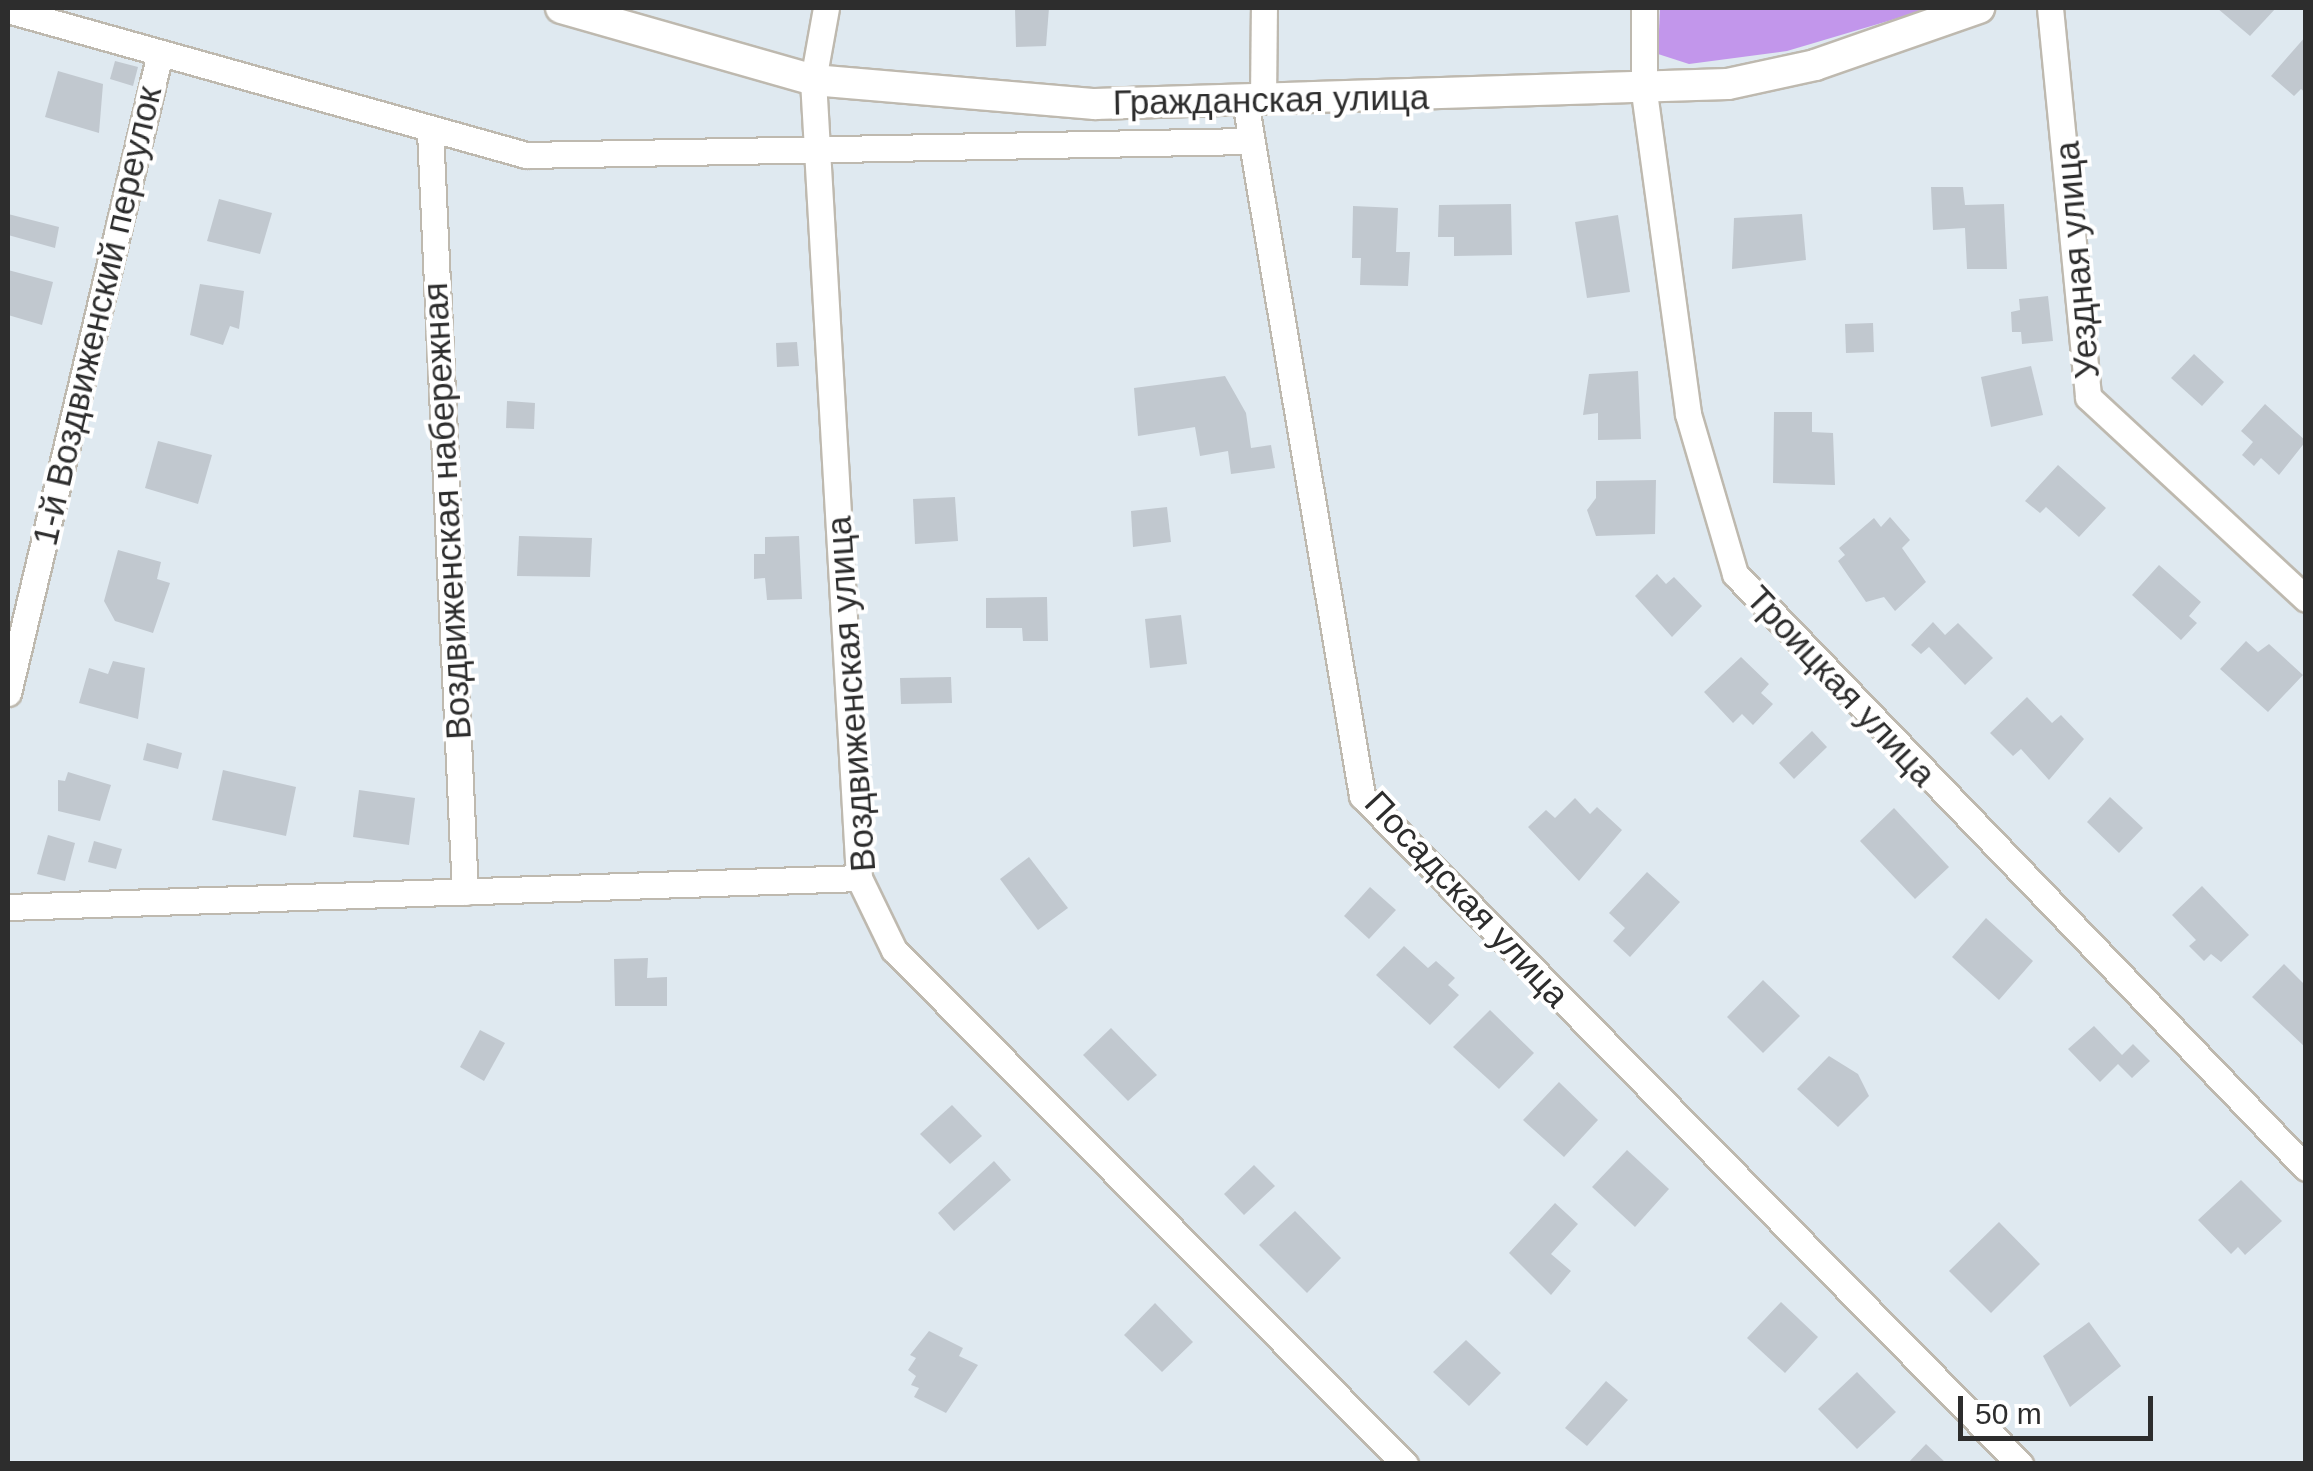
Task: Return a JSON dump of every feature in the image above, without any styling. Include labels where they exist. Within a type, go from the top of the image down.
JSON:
[{"type":"street","name":"Гражданская улица","points":[[561,8],[814,80],[1096,104],[1644,92],[1728,84],[1814,65],[1980,8]]},
{"type":"street","name":"Воздвиженская улица","points":[[826,8],[814,80],[859,878],[894,950],[1405,1464]]},
{"type":"street","name":"Посадская улица","points":[[1264,8],[1250,141],[1362,796],[2020,1464]]},
{"type":"street","name":"Троицкая улица","points":[[1644,8],[1644,92],[1688,414],[1735,574],[2306,1168]]},
{"type":"street","name":"Уездная улица","points":[[2050,8],[2088,398],[2306,599]]},
{"type":"street","points":[[8,10],[159,56],[526,156],[819,154],[1250,141]]},
{"type":"street","name":"1-й Воздвиженский переулок","points":[[8,692],[159,56]]},
{"type":"street","name":"Воздвиженская набережная","points":[[430,131],[464,892]]},
{"type":"street","points":[[8,906],[859,878]]},
{"type":"shaded area","points":[[1660,8],[1932,8],[1787,51],[1689,64],[1658,54]]},
{"type":"building","points":[[1015,8],[1049,8],[1046,46],[1016,47]]},
{"type":"building","points":[[2217,8],[2276,8],[2250,36]]},
{"type":"building","points":[[2306,36],[2306,93],[2301,89],[2294,96],[2271,76]]},
{"type":"building","points":[[115,61],[138,67],[133,86],[110,79]]},
{"type":"building","points":[[58,71],[103,84],[99,133],[45,117]]},
{"type":"building","points":[[1931,187],[1963,187],[1965,205],[2004,204],[2007,269],[1967,269],[1965,228],[1933,230]]},
{"type":"building","points":[[219,199],[272,213],[260,254],[207,241]]},
{"type":"building","points":[[1511,204],[1512,255],[1454,256],[1454,237],[1438,237],[1439,205]]},
{"type":"building","points":[[1353,206],[1398,208],[1396,252],[1410,252],[1408,286],[1360,285],[1361,258],[1352,258]]},
{"type":"building","points":[[8,214],[59,227],[55,248],[8,235]]},
{"type":"building","points":[[1802,214],[1806,260],[1732,269],[1734,218]]},
{"type":"building","points":[[1618,215],[1630,292],[1587,298],[1575,222]]},
{"type":"building","points":[[8,270],[53,282],[42,325],[8,315]]},
{"type":"building","points":[[200,284],[244,291],[239,329],[230,326],[223,345],[190,335]]},
{"type":"building","points":[[2048,296],[2053,341],[2022,344],[2021,332],[2012,332],[2011,312],[2020,310],[2019,299]]},
{"type":"building","points":[[1873,323],[1874,352],[1846,353],[1845,324]]},
{"type":"building","points":[[797,342],[799,366],[777,367],[776,343]]},
{"type":"building","points":[[2194,354],[2224,382],[2202,406],[2171,378]]},
{"type":"building","points":[[2031,366],[2043,415],[1991,427],[1981,377]]},
{"type":"building","points":[[1638,371],[1641,439],[1598,440],[1598,413],[1583,415],[1589,374]]},
{"type":"building","points":[[1225,376],[1246,413],[1251,448],[1271,445],[1275,468],[1231,474],[1228,451],[1200,456],[1195,427],[1138,436],[1134,388]]},
{"type":"building","points":[[507,401],[535,403],[534,429],[506,428]]},
{"type":"building","points":[[2265,404],[2306,441],[2279,475],[2261,458],[2254,466],[2242,455],[2253,442],[2241,431]]},
{"type":"building","points":[[1774,412],[1812,412],[1812,432],[1833,433],[1835,485],[1773,483]]},
{"type":"building","points":[[158,441],[212,455],[198,504],[145,488]]},
{"type":"building","points":[[2058,465],[2106,508],[2079,537],[2046,507],[2040,513],[2025,501]]},
{"type":"building","points":[[1656,480],[1655,534],[1596,536],[1587,510],[1596,498],[1596,481]]},
{"type":"building","points":[[955,497],[958,541],[915,544],[913,499]]},
{"type":"building","points":[[1167,507],[1171,542],[1133,547],[1131,511]]},
{"type":"building","points":[[1890,517],[1910,540],[1902,548],[1926,582],[1895,611],[1884,597],[1866,602],[1838,561],[1845,555],[1839,548],[1874,518],[1881,527]]},
{"type":"building","points":[[519,536],[592,538],[590,577],[517,576]]},
{"type":"building","points":[[799,536],[802,599],[767,600],[765,578],[754,579],[754,554],[765,554],[765,537]]},
{"type":"building","points":[[118,550],[161,562],[157,579],[170,583],[153,633],[115,621],[104,601]]},
{"type":"building","points":[[2159,565],[2201,602],[2189,616],[2197,623],[2181,640],[2132,595]]},
{"type":"building","points":[[1657,574],[1666,584],[1674,577],[1702,606],[1672,637],[1635,596]]},
{"type":"building","points":[[1047,597],[1048,641],[1023,641],[1022,628],[986,628],[986,598]]},
{"type":"building","points":[[1181,615],[1187,664],[1150,668],[1145,619]]},
{"type":"building","points":[[1933,622],[1945,635],[1958,623],[1993,658],[1965,685],[1929,647],[1921,654],[1911,645]]},
{"type":"building","points":[[2246,641],[2258,652],[2269,644],[2303,675],[2268,712],[2220,669]]},
{"type":"building","points":[[1741,657],[1769,684],[1761,693],[1773,704],[1753,725],[1742,714],[1733,723],[1704,692]]},
{"type":"building","points":[[113,661],[145,668],[138,719],[79,703],[89,668],[108,674]]},
{"type":"building","points":[[951,677],[952,703],[901,704],[900,678]]},
{"type":"building","points":[[2027,697],[2052,723],[2061,715],[2084,739],[2049,780],[2021,749],[2013,756],[1990,733]]},
{"type":"building","points":[[1812,731],[1827,747],[1794,779],[1779,763]]},
{"type":"building","points":[[147,743],[182,753],[178,769],[143,760]]},
{"type":"building","points":[[223,770],[296,787],[286,836],[212,820]]},
{"type":"building","points":[[68,772],[111,785],[100,821],[58,811],[58,780],[65,781]]},
{"type":"building","points":[[359,790],[415,798],[409,845],[353,837]]},
{"type":"building","points":[[2110,797],[2143,828],[2119,853],[2087,822]]},
{"type":"building","points":[[1575,798],[1590,814],[1597,807],[1622,830],[1579,881],[1528,827],[1546,810],[1555,818]]},
{"type":"building","points":[[1894,808],[1949,867],[1915,899],[1860,841]]},
{"type":"building","points":[[48,835],[75,843],[65,881],[37,874]]},
{"type":"building","points":[[94,841],[122,849],[116,869],[88,862]]},
{"type":"building","points":[[1029,857],[1068,908],[1038,930],[1000,879]]},
{"type":"building","points":[[1647,872],[1680,902],[1630,957],[1613,941],[1625,928],[1609,913]]},
{"type":"building","points":[[2202,886],[2249,935],[2221,962],[2211,954],[2204,961],[2189,946],[2196,940],[2172,915]]},
{"type":"building","points":[[1370,887],[1396,910],[1369,939],[1344,916]]},
{"type":"building","points":[[1986,918],[2033,961],[1999,1000],[1952,957]]},
{"type":"building","points":[[1404,946],[1428,968],[1436,961],[1455,978],[1448,985],[1459,995],[1430,1025],[1376,975]]},
{"type":"building","points":[[648,958],[647,978],[667,977],[667,1006],[615,1006],[614,959]]},
{"type":"building","points":[[2284,964],[2306,986],[2306,1048],[2252,997]]},
{"type":"building","points":[[1763,980],[1800,1016],[1763,1053],[1727,1017]]},
{"type":"building","points":[[1490,1010],[1534,1053],[1499,1089],[1453,1047]]},
{"type":"building","points":[[2094,1026],[2122,1055],[2133,1044],[2150,1061],[2132,1078],[2118,1064],[2100,1082],[2068,1049]]},
{"type":"building","points":[[1111,1028],[1157,1075],[1128,1101],[1083,1055]]},
{"type":"building","points":[[480,1030],[505,1043],[484,1081],[460,1067]]},
{"type":"building","points":[[1829,1056],[1858,1074],[1869,1096],[1838,1127],[1797,1089]]},
{"type":"building","points":[[1559,1082],[1598,1120],[1564,1157],[1523,1120]]},
{"type":"building","points":[[952,1105],[982,1136],[950,1164],[920,1134]]},
{"type":"building","points":[[1627,1150],[1669,1189],[1635,1227],[1592,1187]]},
{"type":"building","points":[[994,1161],[1011,1180],[954,1231],[938,1213]]},
{"type":"building","points":[[1254,1165],[1275,1186],[1244,1215],[1224,1194]]},
{"type":"building","points":[[2241,1180],[2282,1221],[2245,1255],[2238,1247],[2231,1254],[2198,1220]]},
{"type":"building","points":[[1555,1203],[1578,1224],[1551,1254],[1571,1271],[1551,1295],[1509,1253]]},
{"type":"building","points":[[1295,1211],[1341,1258],[1307,1293],[1259,1245]]},
{"type":"building","points":[[1999,1222],[2040,1264],[1991,1313],[1949,1271]]},
{"type":"building","points":[[1781,1302],[1818,1337],[1785,1373],[1747,1338]]},
{"type":"building","points":[[1155,1303],[1193,1342],[1162,1372],[1124,1335]]},
{"type":"building","points":[[2089,1322],[2121,1366],[2070,1407],[2043,1356]]},
{"type":"building","points":[[929,1331],[963,1348],[959,1356],[978,1365],[946,1413],[914,1397],[919,1388],[911,1385],[916,1376],[908,1370],[916,1358],[910,1355]]},
{"type":"building","points":[[1466,1340],[1501,1373],[1469,1406],[1433,1372]]},
{"type":"building","points":[[1857,1372],[1896,1412],[1857,1449],[1818,1409]]},
{"type":"building","points":[[1606,1381],[1628,1400],[1587,1446],[1565,1428]]},
{"type":"building","points":[[1926,1444],[1947,1464],[1907,1464]]}]
